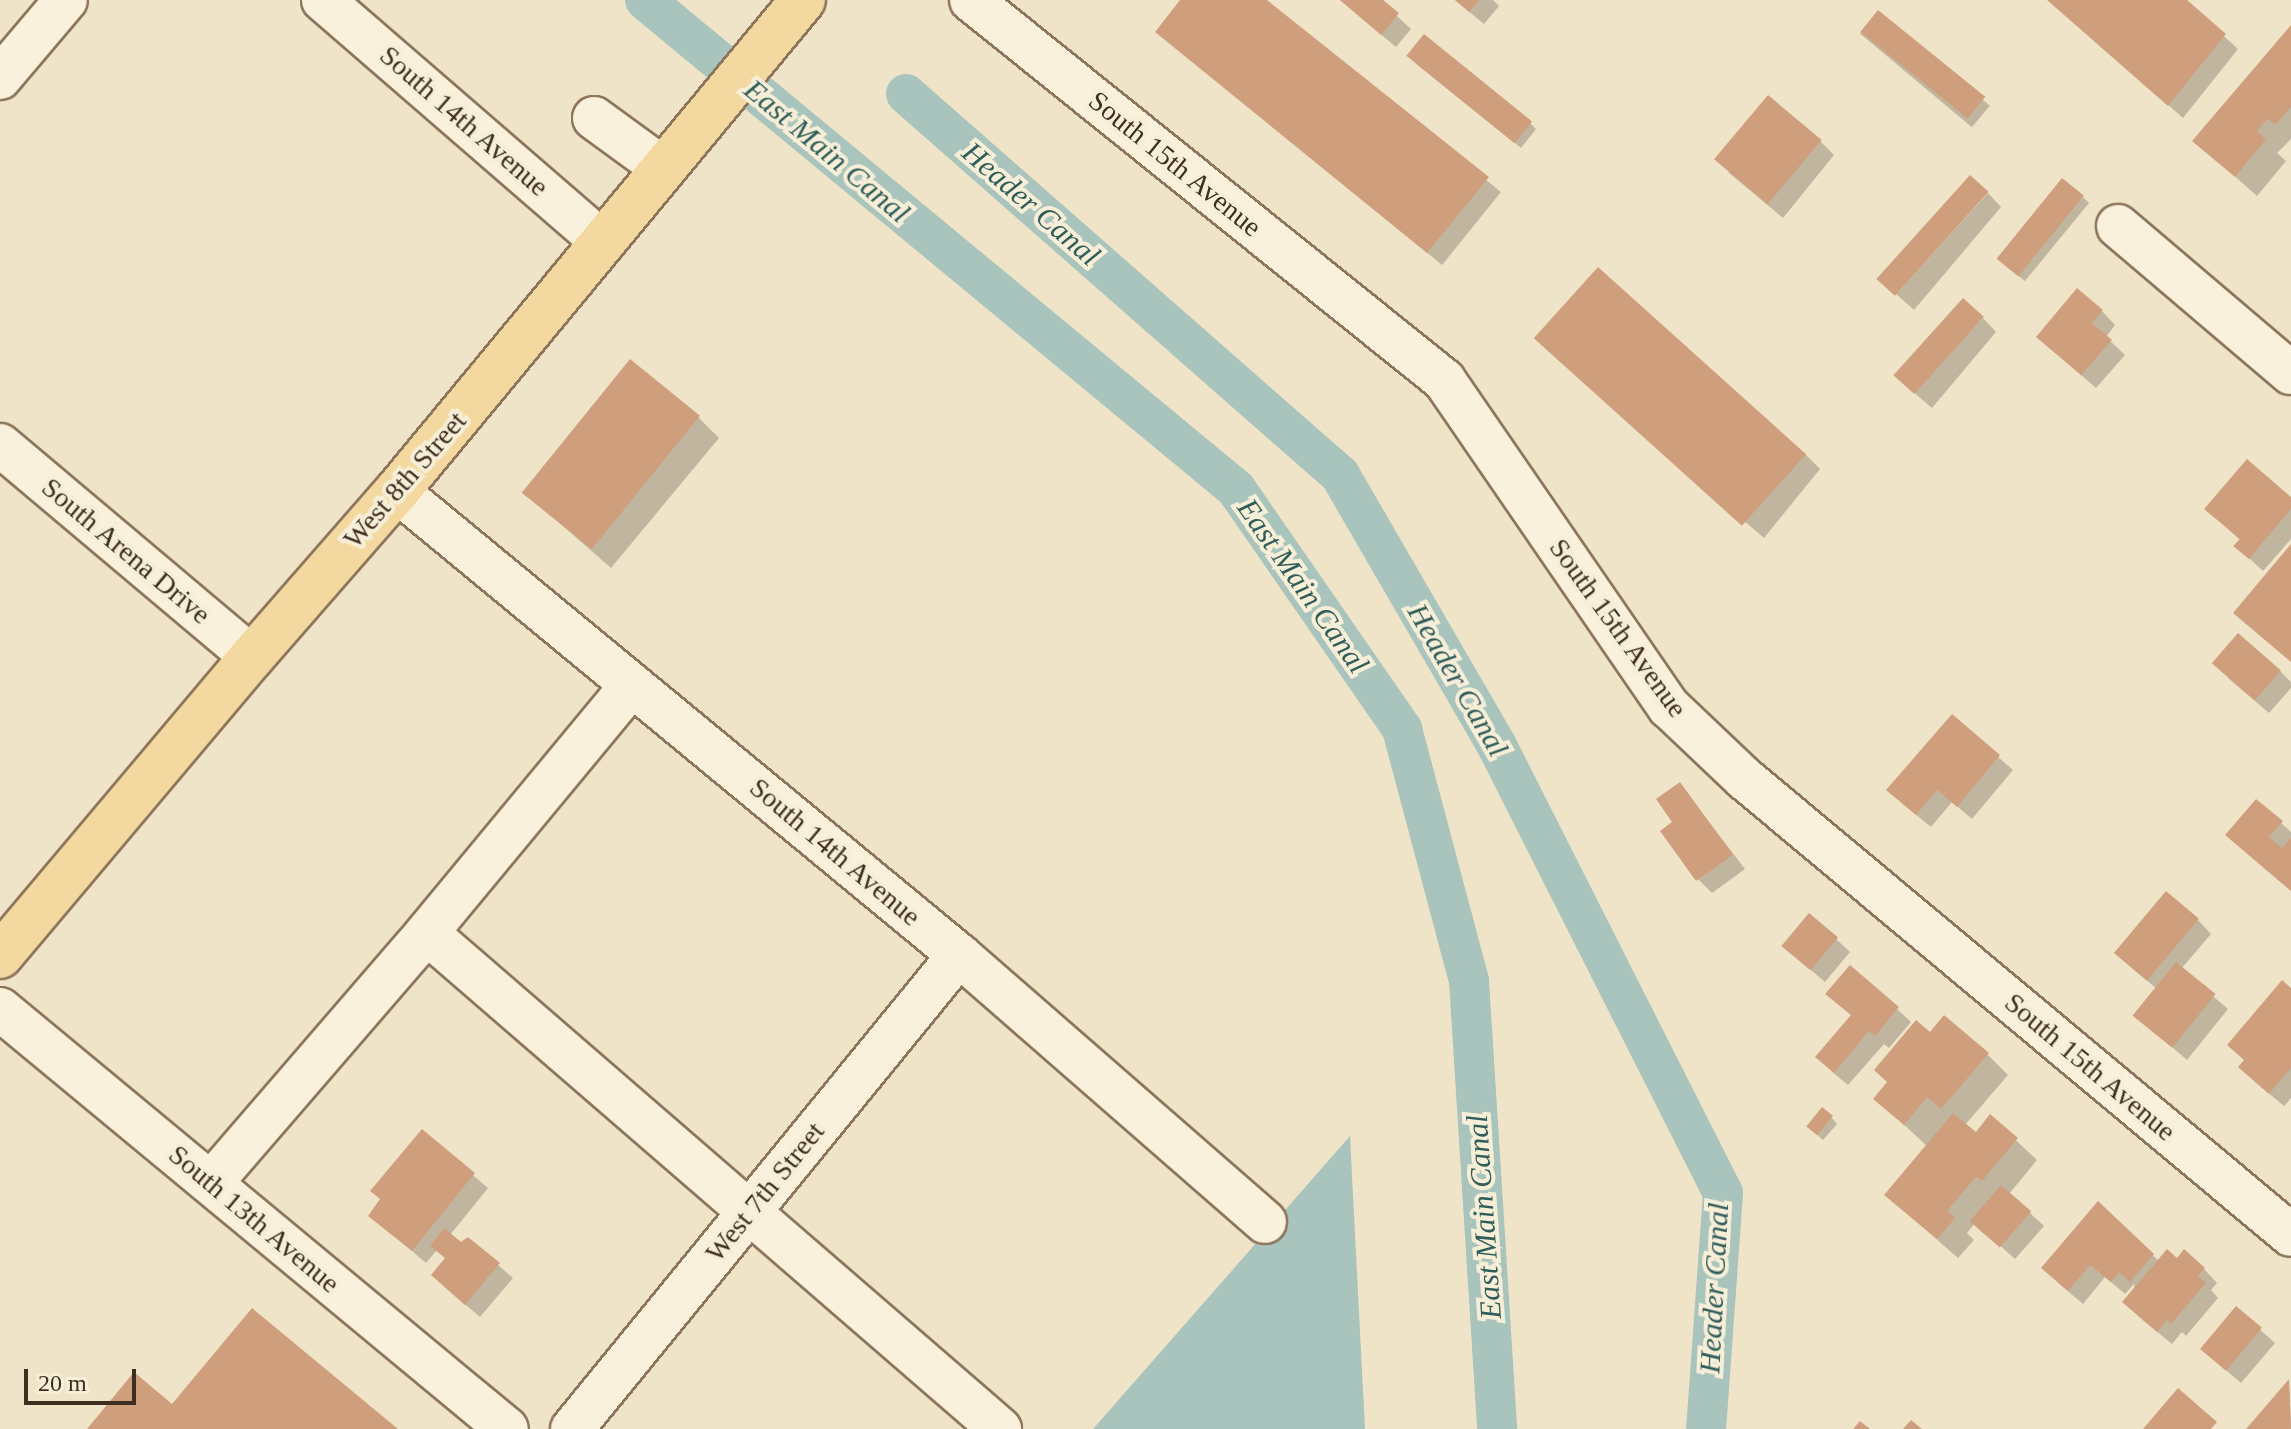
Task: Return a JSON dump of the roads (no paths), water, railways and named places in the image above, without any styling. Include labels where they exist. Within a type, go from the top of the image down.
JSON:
[{"type":"main road","name":"West 8th Street","points":[[0,956],[252,657],[397,491],[791,15]]},
{"type":"street","points":[[0,78],[66,0]]},
{"type":"street","name":"South 14th Avenue","points":[[323,0],[604,243]]},
{"type":"street","name":"South 15th Avenue","points":[[971,0],[1444,380],[1669,707],[1745,779],[2291,1235]]},
{"type":"street","points":[[594,118],[664,169]]},
{"type":"street","points":[[2118,226],[2291,373]]},
{"type":"street","name":"South Arena Drive","points":[[0,445],[252,657]]},
{"type":"street","name":"South 14th Avenue","points":[[397,491],[959,955],[1265,1222]]},
{"type":"street","points":[[211,1183],[427,933],[632,685]]},
{"type":"street","points":[[427,933],[1000,1429]]},
{"type":"street","name":"West 7th Street","points":[[572,1429],[959,955]]},
{"type":"street","name":"South 13th Avenue","points":[[0,1009],[507,1429]]},
{"type":"water","points":[[1350,1136],[1365,1429],[1093,1429]]},
{"type":"waterway","name":"East Main Canal","points":[[645,0],[1236,489],[1402,729],[1469,981],[1497,1429]]},
{"type":"waterway","name":"Header Canal","points":[[906,94],[1340,475],[1497,746],[1723,1193],[1706,1429]]}]
